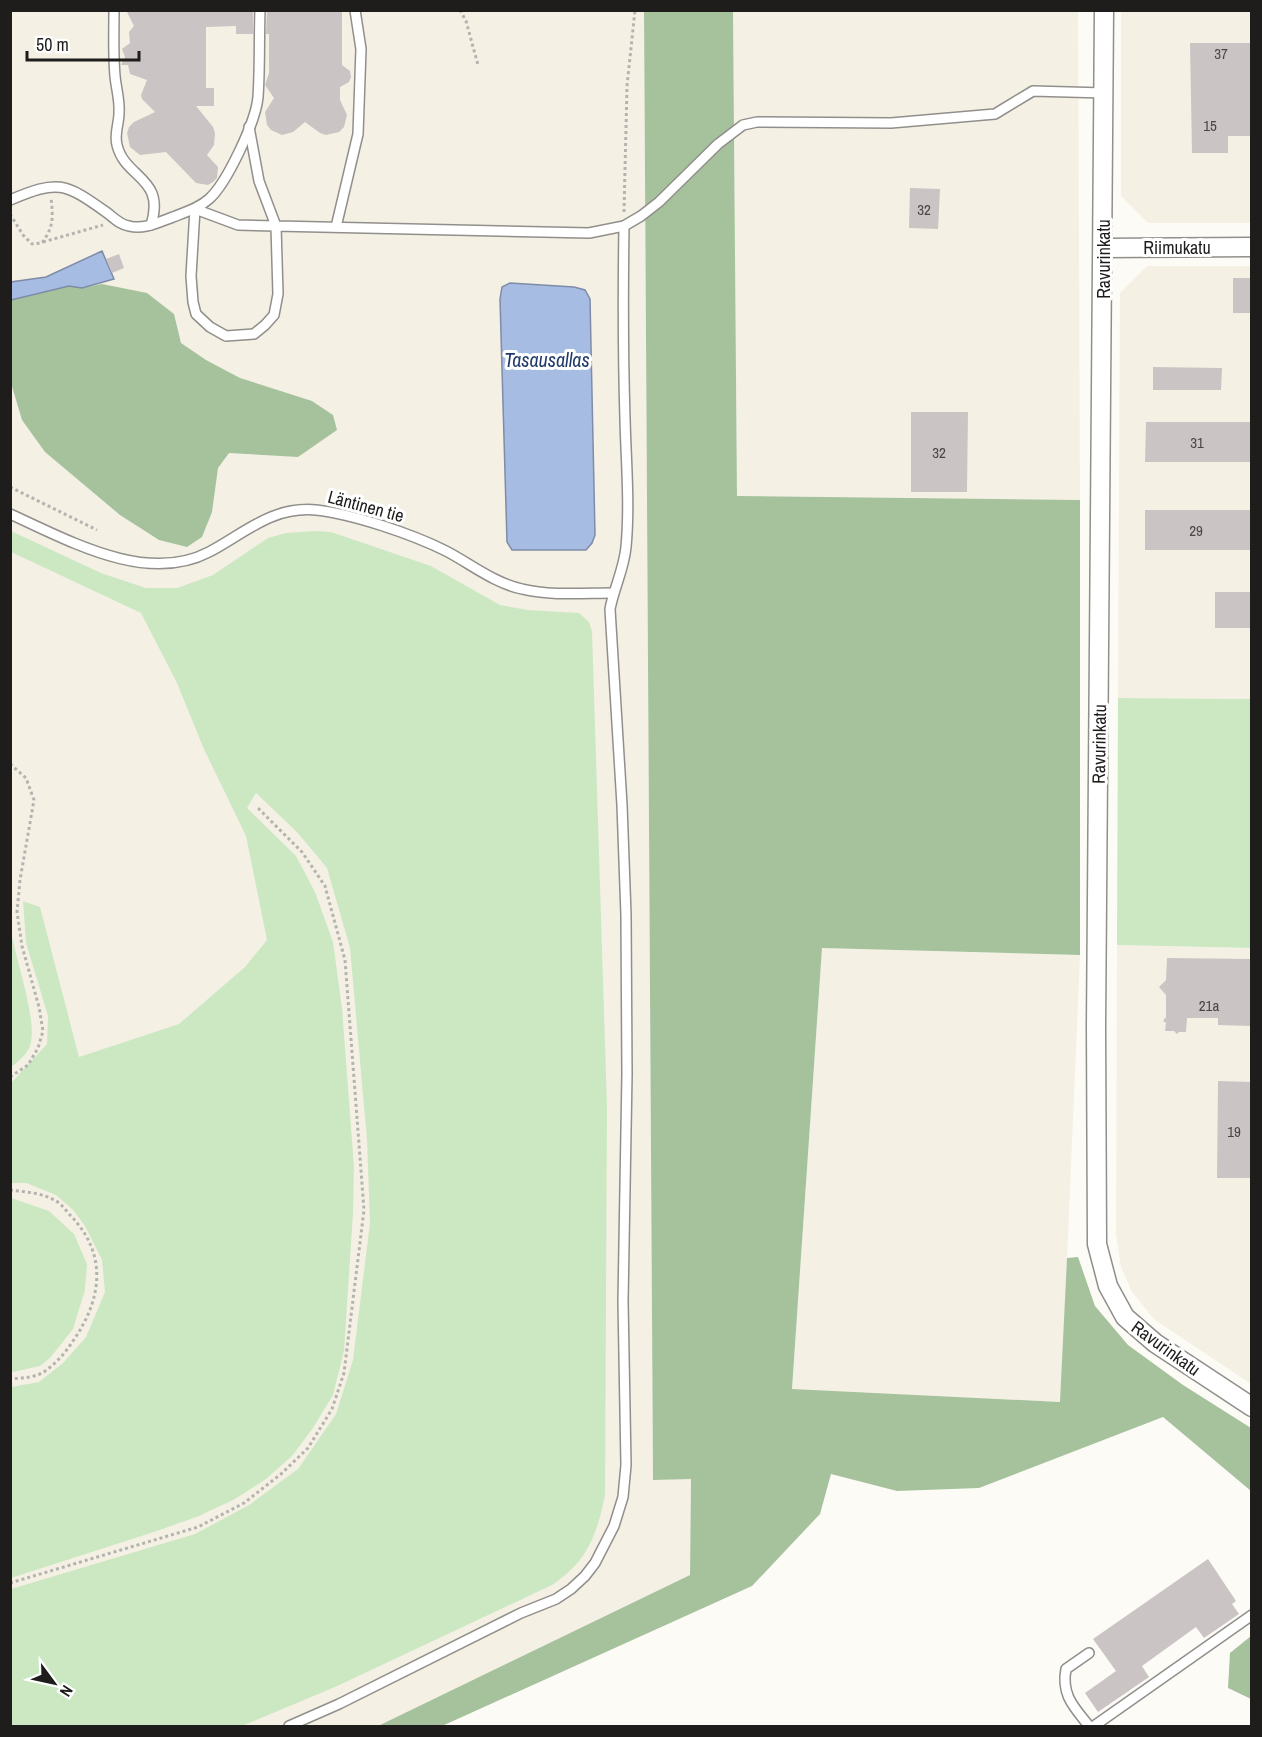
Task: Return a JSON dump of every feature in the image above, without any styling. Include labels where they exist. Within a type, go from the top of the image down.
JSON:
[{"type":"street","name":"Ravurinkatu","points":[[1104,10],[1096,1026],[1097,1244],[1107,1287],[1125,1317],[1155,1343],[1251,1407]]},
{"type":"street","name":"Riimukatu","points":[[1103,248],[1251,247]]},
{"type":"lane","points":[[114,10],[115,76],[120,114],[116,131],[117,146],[127,164],[152,191],[155,212],[151,225]]},
{"type":"lane","points":[[10,200],[40,187],[68,189],[77,192],[118,222],[138,227],[151,225],[195,209],[221,188],[249,127],[258,100],[260,10]]},
{"type":"lane","points":[[336,227],[358,134],[361,49],[355,10]]},
{"type":"lane","points":[[195,209],[238,225],[589,233],[624,226],[641,216],[659,202],[718,144],[743,125],[757,122],[891,123],[994,114],[1033,91],[1104,93]]},
{"type":"lane","points":[[195,209],[190,276],[196,314],[210,327],[226,336],[254,334],[266,326],[274,315],[278,294],[276,226],[259,181],[249,127]]},
{"type":"lane","points":[[289,1726],[339,1704],[521,1613],[556,1599],[571,1589],[595,1563],[614,1526],[623,1497],[626,1465],[623,1301],[627,1074],[626,915],[610,609],[627,546],[623,344],[624,226]]},
{"type":"lane","name":"Läntinen tie","points":[[10,514],[103,555],[127,561],[155,563],[180,561],[207,553],[264,519],[292,510],[315,510],[342,514],[418,538],[501,582],[523,590],[613,593]]},
{"type":"lane","points":[[1094,1726],[1251,1615]]},
{"type":"lane","points":[[1089,1653],[1066,1668],[1063,1682],[1071,1703],[1089,1726]]},
{"type":"path","points":[[460,10],[466,21],[478,65]]},
{"type":"path","points":[[624,226],[627,86],[635,10]]},
{"type":"path","points":[[42,243],[50,232],[54,218],[51,186]]},
{"type":"path","points":[[10,214],[23,235],[32,244],[118,222]]},
{"type":"path","points":[[10,487],[97,530]]},
{"type":"path","points":[[10,764],[26,778],[34,800],[20,880],[17,912],[22,946],[39,1007],[43,1031],[38,1048],[28,1065],[10,1077]]},
{"type":"path","points":[[10,1583],[198,1527],[244,1503],[281,1474],[308,1448],[332,1409],[344,1373],[364,1210],[345,960],[325,886],[303,852],[258,808]]},
{"type":"path","points":[[10,1190],[35,1193],[58,1202],[78,1223],[91,1242],[96,1264],[97,1285],[85,1323],[63,1356],[41,1373],[26,1378],[10,1379]]},
{"type":"shaded area","points":[[11,11],[644,11],[653,1480],[691,1478],[690,1575],[378,1726],[11,1726]]},
{"type":"shaded area","points":[[733,11],[1078,11],[1080,500],[737,496]]},
{"type":"shaded area","points":[[1121,11],[1251,11],[1251,223],[1148,223],[1121,196]]},
{"type":"shaded area","points":[[1147,266],[1251,266],[1251,699],[1118,698],[1120,293]]},
{"type":"shaded area","points":[[1117,945],[1251,948],[1251,1384],[1155,1320],[1132,1292],[1121,1267],[1116,1234]]},
{"type":"shaded area","points":[[822,948],[1080,955],[1061,1402],[792,1390]]},
{"type":"green space","points":[[644,11],[733,11],[737,496],[1080,500],[1080,955],[822,948],[792,1389],[1060,1402],[1067,1258],[1078,1257],[1095,1306],[1128,1345],[1183,1385],[1251,1428],[1251,1491],[1163,1417],[979,1488],[897,1491],[831,1474],[820,1514],[752,1586],[442,1726],[378,1726],[690,1575],[691,1479],[653,1480]]},
{"type":"green space","points":[[102,284],[147,293],[174,314],[181,343],[206,360],[240,378],[312,401],[333,415],[337,430],[298,457],[229,453],[218,468],[212,512],[202,537],[187,547],[159,540],[120,515],[45,452],[22,420],[11,383],[11,300],[69,285],[82,288]]},
{"type":"green space","points":[[11,531],[101,573],[146,588],[177,588],[213,575],[268,538],[286,533],[331,532],[431,566],[500,605],[528,610],[579,613],[589,622],[592,631],[607,1107],[605,1495],[598,1523],[582,1557],[574,1567],[552,1585],[335,1687],[242,1726],[11,1726],[11,1589],[195,1534],[249,1505],[298,1469],[336,1414],[353,1360],[370,1223],[367,1140],[350,948],[327,868],[297,832],[256,793],[247,808],[296,856],[315,892],[333,942],[342,1008],[354,1167],[353,1213],[344,1351],[333,1395],[313,1428],[292,1456],[266,1479],[235,1499],[199,1516],[154,1532],[11,1578],[11,1387],[39,1382],[63,1363],[86,1337],[105,1292],[102,1260],[85,1226],[73,1210],[56,1195],[26,1183],[11,1183],[11,1083],[47,1044],[48,1016],[26,943],[23,901],[40,907],[79,1057],[179,1024],[245,967],[267,940],[246,836],[203,747],[177,683],[141,613],[11,552]]},
{"type":"green space","points":[[1118,698],[1251,699],[1251,948],[1117,945]]},
{"type":"green space","points":[[11,931],[28,1003],[32,1031],[28,1050],[11,1067]]},
{"type":"green space","points":[[11,1198],[49,1211],[74,1234],[87,1264],[85,1290],[73,1329],[50,1358],[40,1366],[13,1372],[10,1371]]},
{"type":"green space","points":[[1251,1636],[1251,1699],[1228,1688],[1230,1653]]},
{"type":"water","points":[[102,251],[114,279],[82,288],[69,286],[11,300],[11,282],[46,277]]},
{"type":"water","name":"Tasausallas","points":[[510,283],[574,287],[585,290],[590,299],[595,535],[586,550],[512,550],[507,542],[500,299],[502,287]]},
{"type":"building","points":[[126,10],[253,10],[253,34],[236,34],[236,26],[206,27],[206,88],[214,88],[214,106],[196,106],[213,127],[215,133],[214,145],[207,155],[218,167],[217,178],[208,185],[196,183],[166,152],[140,155],[130,147],[127,133],[129,127],[134,122],[155,112],[141,95],[147,80],[130,74],[128,65],[121,65],[125,57],[122,49],[130,43],[129,32],[134,26]]},
{"type":"building","points":[[267,10],[342,10],[342,65],[350,71],[351,77],[349,82],[340,87],[340,100],[347,115],[344,127],[339,132],[326,135],[305,122],[293,132],[282,135],[271,130],[267,125],[265,112],[274,98],[265,85],[269,73]]},
{"type":"building","points":[[1190,43],[1251,43],[1251,136],[1228,136],[1228,153],[1192,153]]},
{"type":"building","points":[[910,188],[940,189],[938,229],[909,228]]},
{"type":"building","points":[[119,254],[124,268],[112,273],[106,259]]},
{"type":"building","points":[[1233,278],[1251,278],[1251,313],[1233,313]]},
{"type":"building","points":[[1153,367],[1222,368],[1221,390],[1153,390]]},
{"type":"building","points":[[911,412],[968,412],[967,492],[911,492]]},
{"type":"building","points":[[1146,422],[1251,422],[1251,462],[1145,462]]},
{"type":"building","points":[[1145,510],[1251,510],[1251,550],[1145,550]]},
{"type":"building","points":[[1215,592],[1251,592],[1251,628],[1215,628]]},
{"type":"building","points":[[1167,958],[1251,959],[1251,1026],[1218,1025],[1218,1018],[1187,1018],[1186,1032],[1177,1034],[1174,1031],[1165,1031],[1166,1023],[1163,1021],[1166,1017],[1166,995],[1159,987],[1166,980]]},
{"type":"building","points":[[1218,1081],[1251,1082],[1251,1178],[1217,1178]]},
{"type":"building","points":[[1208,1559],[1236,1601],[1232,1604],[1239,1614],[1204,1638],[1196,1627],[1142,1666],[1149,1677],[1098,1712],[1085,1693],[1116,1671],[1093,1639]]}]
